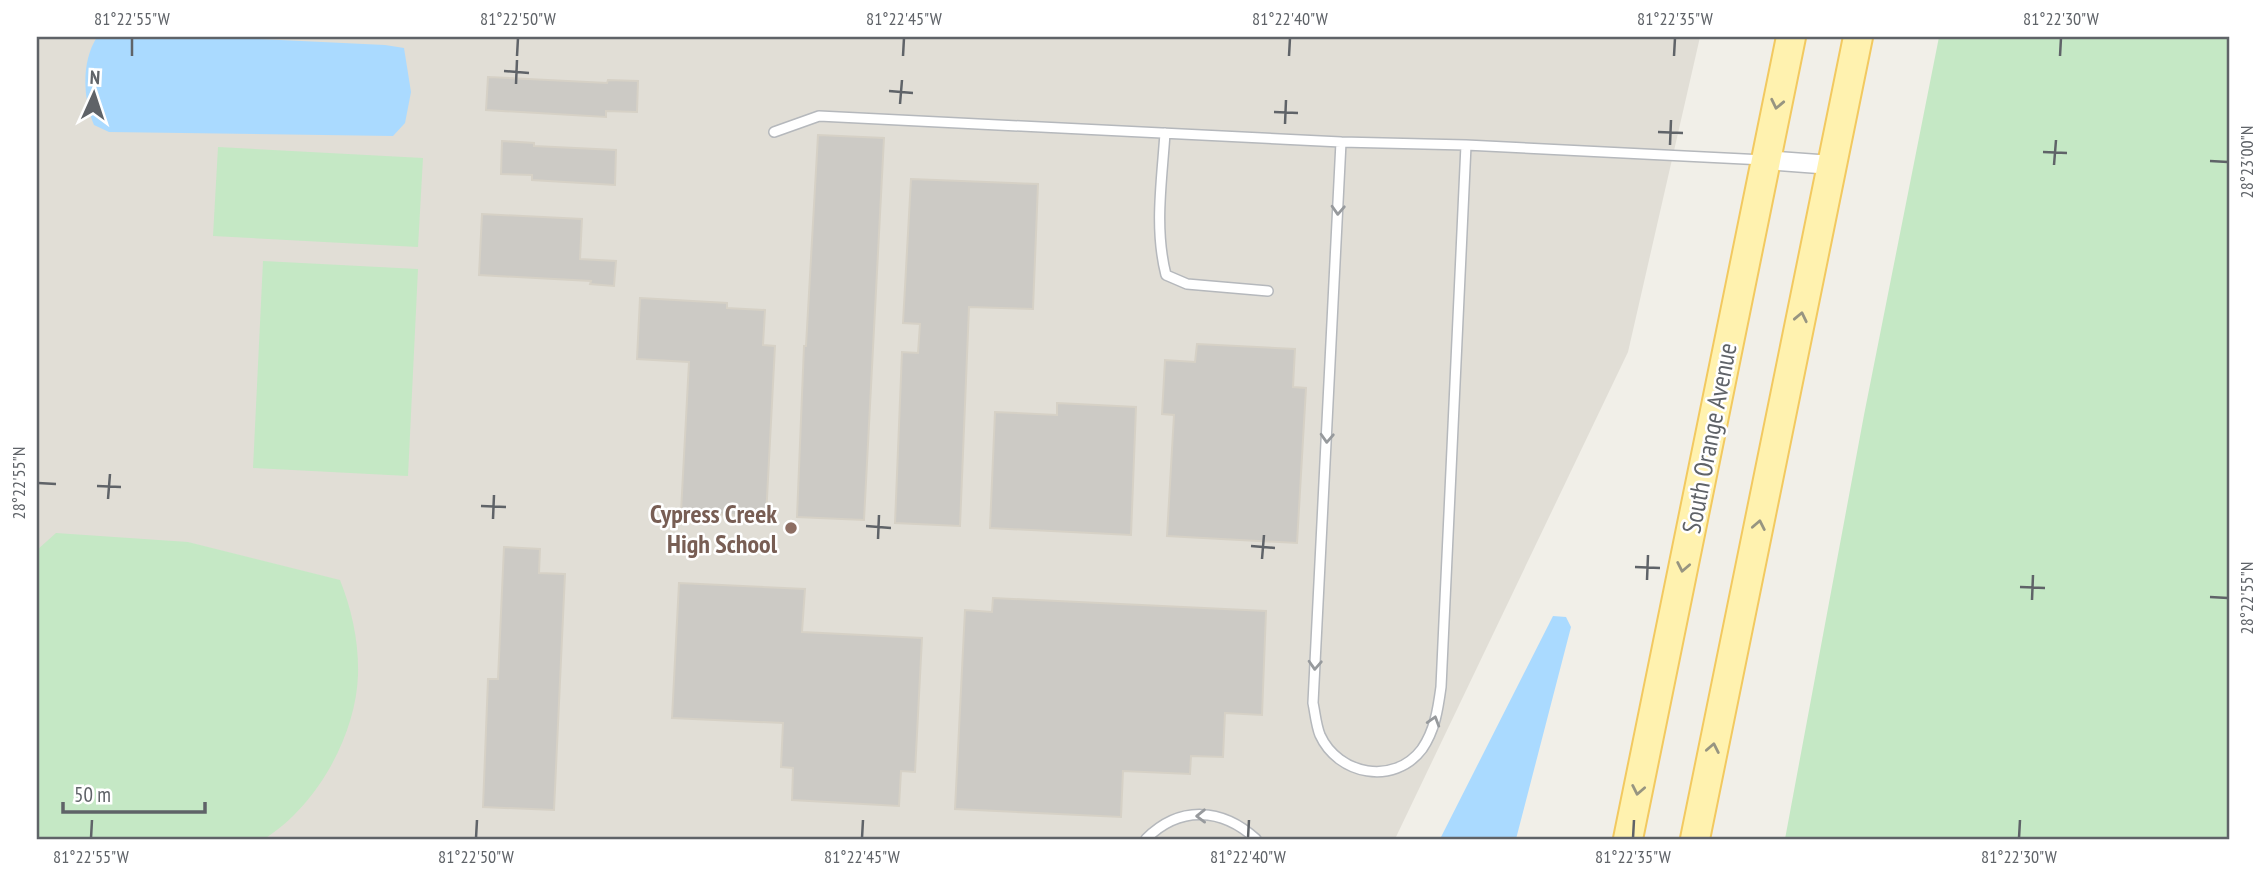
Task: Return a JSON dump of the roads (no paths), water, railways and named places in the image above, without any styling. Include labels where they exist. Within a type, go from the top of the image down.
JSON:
[{"type":"main road","name":"South Orange Avenue","points":[[1628,839],[1791,37]]},
{"type":"main road","points":[[1695,839],[1858,37]]},
{"type":"street","points":[[1766,160],[1832,165]]},
{"type":"lane","points":[[774,132],[819,116],[1766,160]]},
{"type":"lane","points":[[1165,133],[1158,224],[1160,254],[1166,275],[1187,284],[1268,291]]},
{"type":"lane","points":[[1341,142],[1313,702],[1319,734],[1337,760],[1368,772],[1399,769],[1421,750],[1436,722],[1441,687],[1466,145]]},
{"type":"lane","points":[[1146,839],[1174,819],[1195,814],[1216,816],[1236,823],[1256,839]]},
{"type":"water","points":[[97,37],[217,37],[404,48],[411,92],[405,123],[393,136],[109,132],[94,125],[86,92],[88,58]]},
{"type":"water","points":[[1553,616],[1566,617],[1571,627],[1516,839],[1440,839]]},
{"type":"place","name":"Cypress Creek High School","points":[[791,528]]}]
